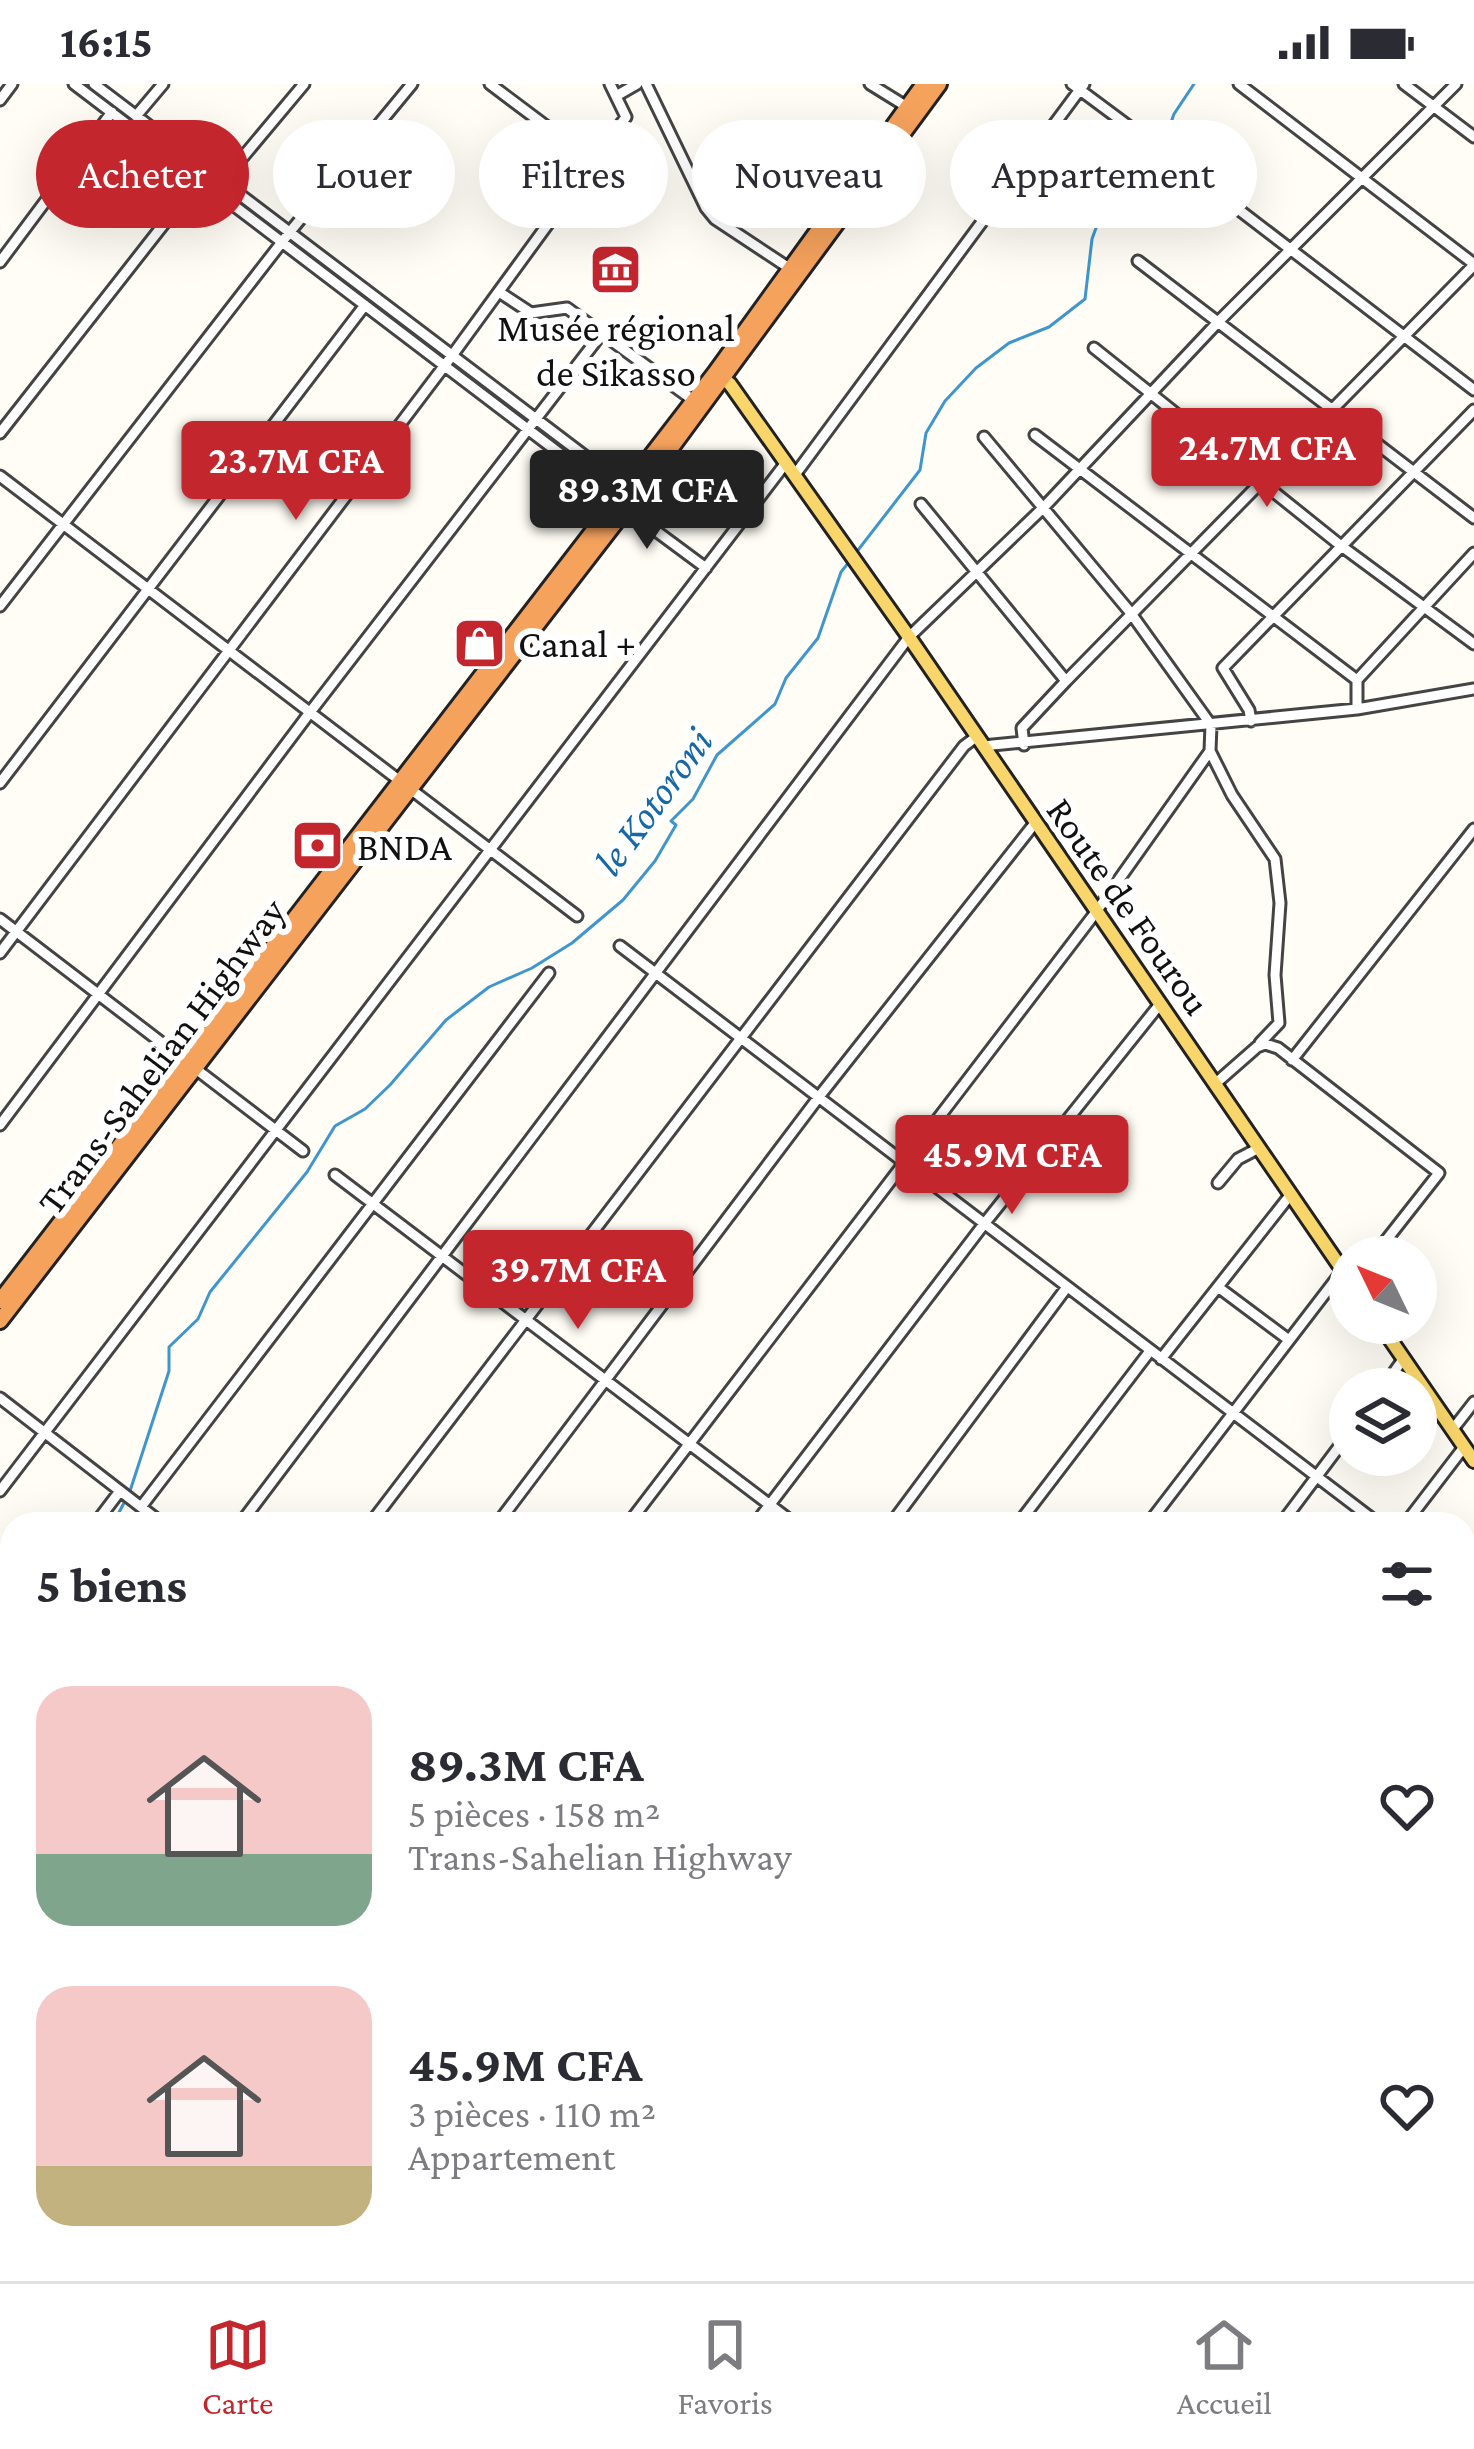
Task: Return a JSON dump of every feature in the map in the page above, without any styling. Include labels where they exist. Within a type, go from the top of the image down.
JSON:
[{"type":"highway","name":"Trans-Sahelian Highway","points":[[0,1301],[719,376],[912,110],[924,84]]},
{"type":"highway","name":"Trans-Sahelian Highway","points":[[622,498],[693,400],[719,376],[789,268],[912,110],[939,84]]},
{"type":"highway","name":"Trans-Sahelian Highway","points":[[0,1322],[189,1063]]},
{"type":"main road","name":"Route de Fourou","points":[[719,376],[909,637],[1329,1249]]},
{"type":"main road","points":[[1394,1344],[1474,1461]]},
{"type":"street","points":[[0,100],[12,84]]},
{"type":"street","points":[[74,84],[131,120]]},
{"type":"street","points":[[94,84],[115,108],[141,120]]},
{"type":"street","points":[[136,116],[163,84]]},
{"type":"street","points":[[249,150],[304,84]]},
{"type":"street","points":[[0,606],[285,238],[412,84]]},
{"type":"street","points":[[490,84],[538,120]]},
{"type":"street","points":[[610,84],[624,120]]},
{"type":"street","points":[[616,96],[642,84],[706,208],[715,219],[789,268]]},
{"type":"street","points":[[869,84],[912,110]]},
{"type":"street","points":[[1024,745],[1022,728],[1130,612],[1335,410],[1474,264],[1239,84]]},
{"type":"street","points":[[1404,84],[1474,137]]},
{"type":"street","points":[[249,1512],[909,637],[1044,507],[1219,321],[1456,84]]},
{"type":"street","points":[[794,476],[1079,86],[1122,120]]},
{"type":"street","points":[[0,262],[115,108]]},
{"type":"street","points":[[249,206],[285,238]]},
{"type":"street","points":[[249,210],[532,425],[606,472],[622,498],[706,568]]},
{"type":"street","points":[[1257,225],[1474,390]]},
{"type":"street","points":[[0,433],[160,228]]},
{"type":"street","points":[[0,953],[546,228]]},
{"type":"street","points":[[1138,261],[1474,518]]},
{"type":"street","points":[[499,292],[531,314],[567,308],[693,400]]},
{"type":"street","points":[[0,783],[368,300]]},
{"type":"street","points":[[0,1125],[602,333]]},
{"type":"street","points":[[1094,348],[1340,545],[1474,644]]},
{"type":"street","points":[[1251,721],[1223,668],[1474,410]]},
{"type":"street","points":[[1035,435],[1357,680]]},
{"type":"street","points":[[984,437],[1130,612],[1211,725],[1210,752],[1232,795],[1276,859],[1279,1023],[1216,1084]]},
{"type":"street","points":[[0,1491],[785,464]]},
{"type":"street","points":[[0,476],[577,916]]},
{"type":"street","points":[[921,504],[1066,681]]},
{"type":"street","points":[[1357,709],[1357,680],[1474,553]]},
{"type":"street","points":[[379,1512],[964,746],[979,741],[1024,745],[1251,721],[1474,689]]},
{"type":"street","points":[[637,1512],[1096,912],[1210,752]]},
{"type":"street","points":[[506,1512],[818,1098],[1035,824]]},
{"type":"street","points":[[1292,1060],[1474,829]]},
{"type":"street","points":[[0,920],[303,1150]]},
{"type":"street","points":[[620,946],[1362,1512]]},
{"type":"street","points":[[138,1505],[549,973]]},
{"type":"street","points":[[764,1512],[1160,1004]]},
{"type":"street","points":[[1257,1047],[1278,1048],[1439,1173],[1389,1236]]},
{"type":"street","points":[[1218,1183],[1238,1159],[1259,1148]]},
{"type":"street","points":[[335,1175],[780,1512]]},
{"type":"street","points":[[1161,1359],[1291,1194]]},
{"type":"street","points":[[900,1512],[1067,1287]]},
{"type":"street","points":[[1218,1287],[1289,1340]]},
{"type":"street","points":[[1157,1512],[1329,1295]]},
{"type":"street","points":[[1027,1512],[1150,1351]]},
{"type":"street","points":[[1397,1368],[1404,1358]]},
{"type":"street","points":[[0,1398],[147,1512]]},
{"type":"street","points":[[1453,1429],[1474,1402]]},
{"type":"street","points":[[1414,1512],[1464,1447]]},
{"type":"street","points":[[1290,1512],[1329,1461]]},
{"type":"street","points":[[104,1512],[120,1491]]},
{"type":"waterway","name":"le Kotoroni","points":[[855,554],[920,470],[926,433],[945,401],[976,368],[1009,343],[1049,327],[1085,299],[1092,239],[1100,217],[1132,195],[1158,159],[1174,114],[1194,84]]},
{"type":"waterway","name":"le Kotoroni","points":[[130,1491],[169,1371],[169,1347],[198,1319],[210,1292],[307,1172],[335,1126],[365,1109],[446,1020],[489,987],[572,943],[623,900],[655,861],[676,825],[671,821],[693,799],[717,755],[775,704],[786,678],[818,638],[841,572],[849,562]]},
{"type":"waterway","name":"le Kotoroni","points":[[119,1512],[126,1499]]},
{"type":"place","name":"Musée régional de Sikasso","points":[[616,270]]},
{"type":"place","name":"Canal +","points":[[479,643]]},
{"type":"place","name":"BNDA","points":[[318,846]]}]
